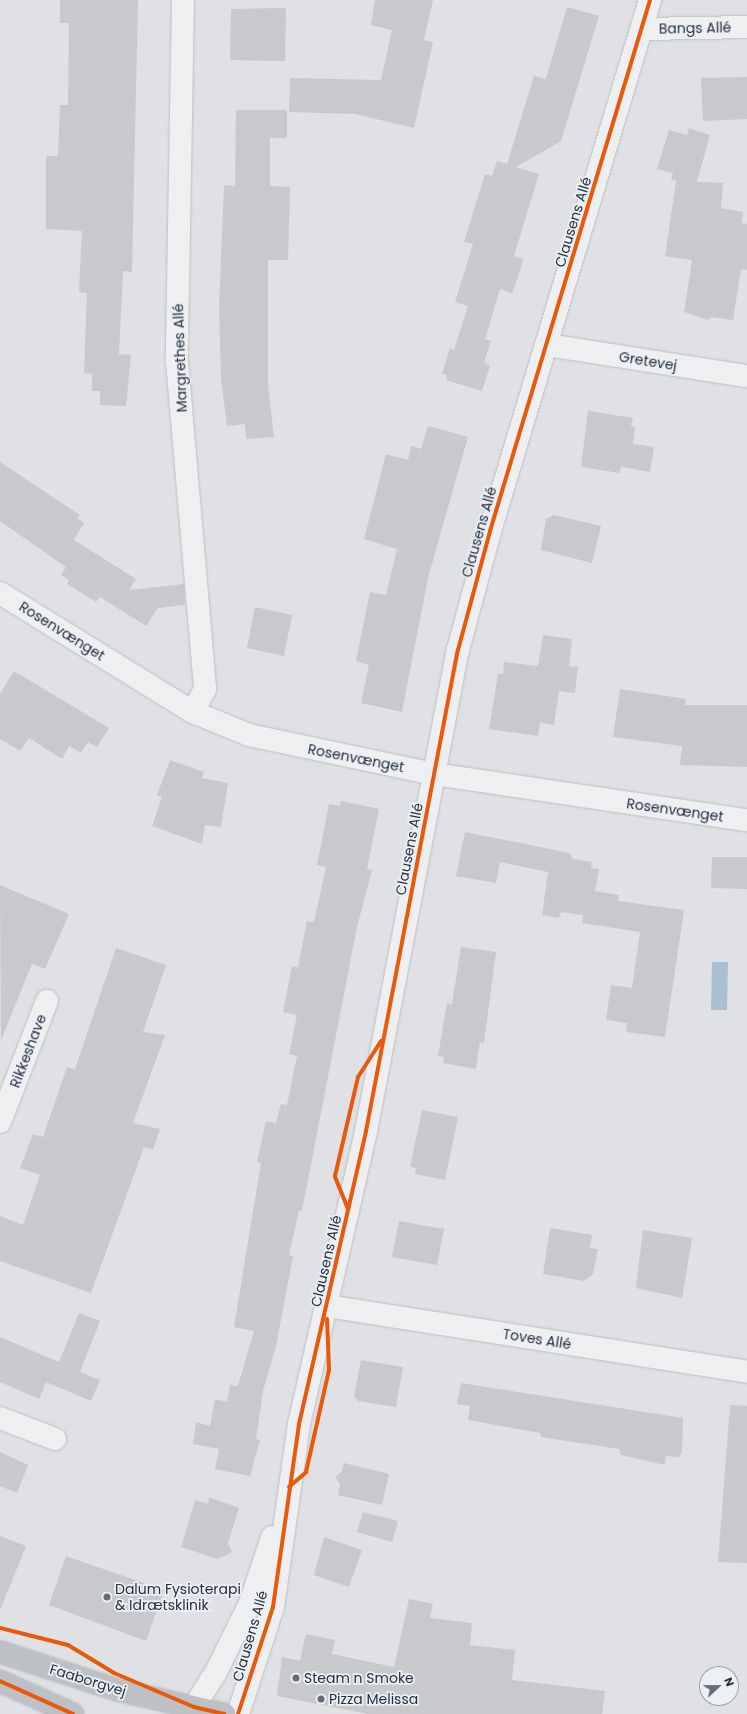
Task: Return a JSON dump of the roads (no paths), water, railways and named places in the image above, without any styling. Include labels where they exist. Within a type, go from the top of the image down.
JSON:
[{"type":"main road","name":"Faaborgvej","points":[[0,1652],[118,1690],[224,1714]]},
{"type":"main road","points":[[0,1681],[74,1714]]},
{"type":"street","name":"Margrethes Allé","points":[[183,0],[178,361],[205,689],[193,712]]},
{"type":"street","name":"Clausens Allé","points":[[238,1714],[273,1606],[300,1417],[327,1306],[367,1124],[458,650],[488,538],[644,30],[650,0]]},
{"type":"street","name":"Bangs Allé","points":[[644,30],[747,27]]},
{"type":"street","name":"Gretevej","points":[[548,345],[747,376]]},
{"type":"street","name":"Rosenvænget","points":[[0,593],[193,712],[249,735],[434,774],[747,820]]},
{"type":"street","name":"Rikkeshave","points":[[0,1122],[46,1001]]},
{"type":"street","name":"Toves Allé","points":[[327,1306],[747,1372]]},
{"type":"street","points":[[0,1418],[55,1440]]},
{"type":"street","name":"Clausens Allé","points":[[194,1707],[215,1674],[251,1601],[289,1487]]},
{"type":"water","points":[[712,962],[728,962],[727,1010],[711,1010]]},
{"type":"place","name":"Dalum Fysioterapi & Idrætsklinik","points":[[107,1597]]},
{"type":"place","name":"Steam n Smoke","points":[[296,1678]]},
{"type":"place","name":"Pizza Melissa","points":[[321,1699]]}]
